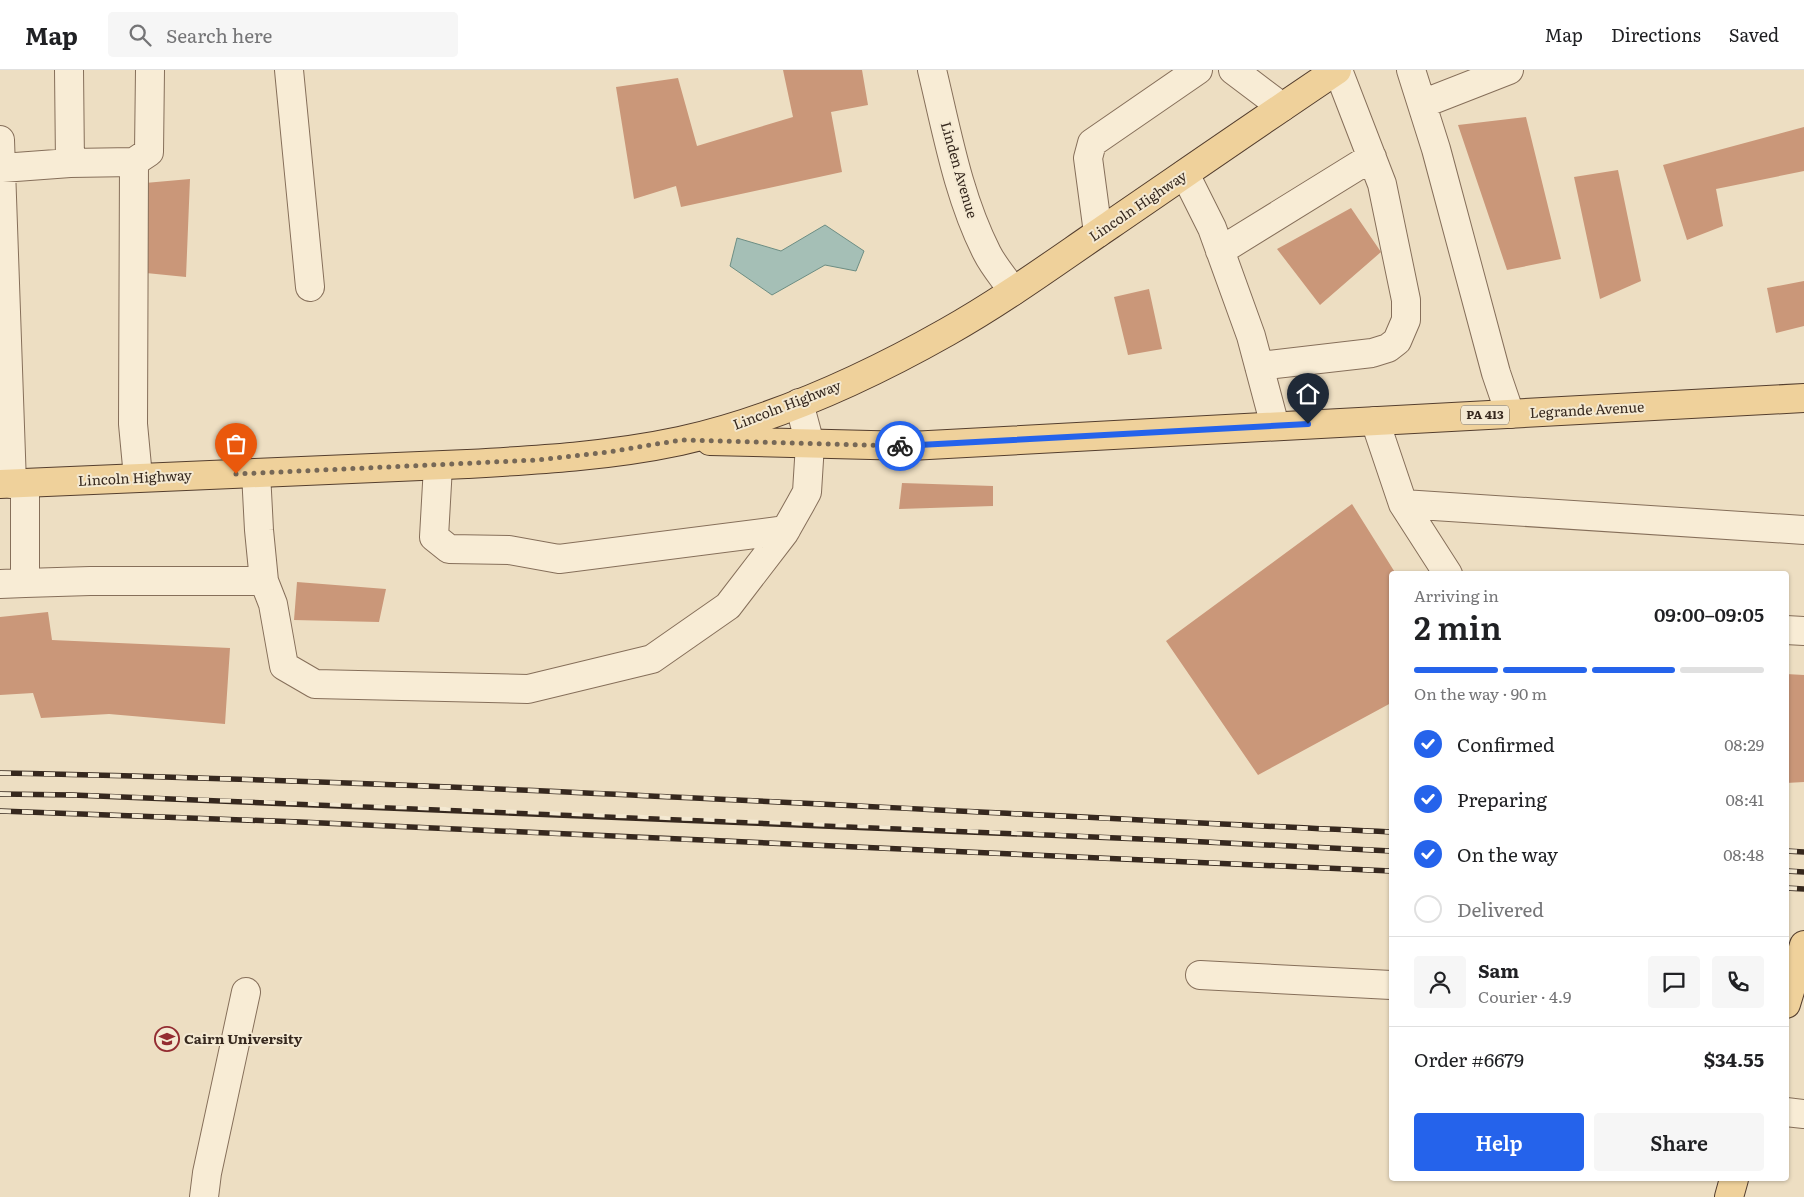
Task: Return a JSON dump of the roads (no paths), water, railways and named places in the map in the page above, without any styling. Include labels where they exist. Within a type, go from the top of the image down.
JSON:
[{"type":"main road","name":"Lincoln Highway","points":[[12,483],[438,466],[537,460],[608,452],[681,440],[744,423],[799,403],[879,368],[948,332],[1013,291],[1338,70]]},
{"type":"main road","name":"Legrande Avenue","points":[[681,440],[910,446],[1804,398]]},
{"type":"main road","points":[[1789,994],[1804,945]]},
{"type":"main road","points":[[1729,1197],[1733,1181]]},
{"type":"street","points":[[70,70],[70,163]]},
{"type":"street","points":[[2,168],[70,163],[134,162],[149,152],[150,70]]},
{"type":"street","points":[[289,70],[310,287]]},
{"type":"street","name":"Linden Avenue","points":[[932,70],[963,193],[975,226],[988,256],[1013,291]]},
{"type":"street","points":[[1098,233],[1088,158],[1092,143],[1198,70]]},
{"type":"street","points":[[1233,70],[1282,107]]},
{"type":"street","points":[[1259,366],[1372,353],[1388,348],[1397,341],[1406,320],[1406,300],[1382,184],[1338,70]]},
{"type":"street","points":[[1411,70],[1436,149],[1496,373],[1510,414]]},
{"type":"street","points":[[1422,104],[1509,70]]},
{"type":"street","points":[[0,140],[2,168],[4,386],[12,483],[13,584],[90,581],[264,581]]},
{"type":"street","points":[[1220,250],[1372,157]]},
{"type":"street","points":[[134,162],[133,424],[138,477]]},
{"type":"street","points":[[1185,174],[1212,228],[1251,336],[1275,426]]},
{"type":"street","points":[[256,473],[264,581],[274,604],[284,666],[315,684],[528,689],[652,659],[728,606],[786,530],[807,492],[810,444],[799,403]]},
{"type":"street","points":[[1375,421],[1403,504],[1446,571]]},
{"type":"street","points":[[438,466],[434,537],[449,549],[509,550],[559,559],[786,530]]},
{"type":"street","points":[[1403,504],[1804,530]]},
{"type":"street","points":[[1789,630],[1804,631]]},
{"type":"street","points":[[1200,975],[1389,985]]},
{"type":"street","points":[[204,1197],[207,1172],[246,992]]},
{"type":"street","points":[[1789,1112],[1804,1114]]},
{"type":"water","points":[[825,225],[864,251],[856,271],[825,265],[772,295],[730,266],[737,238],[781,251]]},
{"type":"railway","points":[[0,773],[174,777],[522,790],[1389,832]]},
{"type":"railway","points":[[0,794],[73,795],[568,814],[1389,851]]},
{"type":"railway","points":[[0,811],[300,822],[1389,871]]},
{"type":"railway","points":[[1789,851],[1804,852]]},
{"type":"railway","points":[[1789,871],[1804,872]]},
{"type":"railway","points":[[1789,888],[1804,889]]},
{"type":"place","name":"Cairn University","points":[[167,1039]]}]
